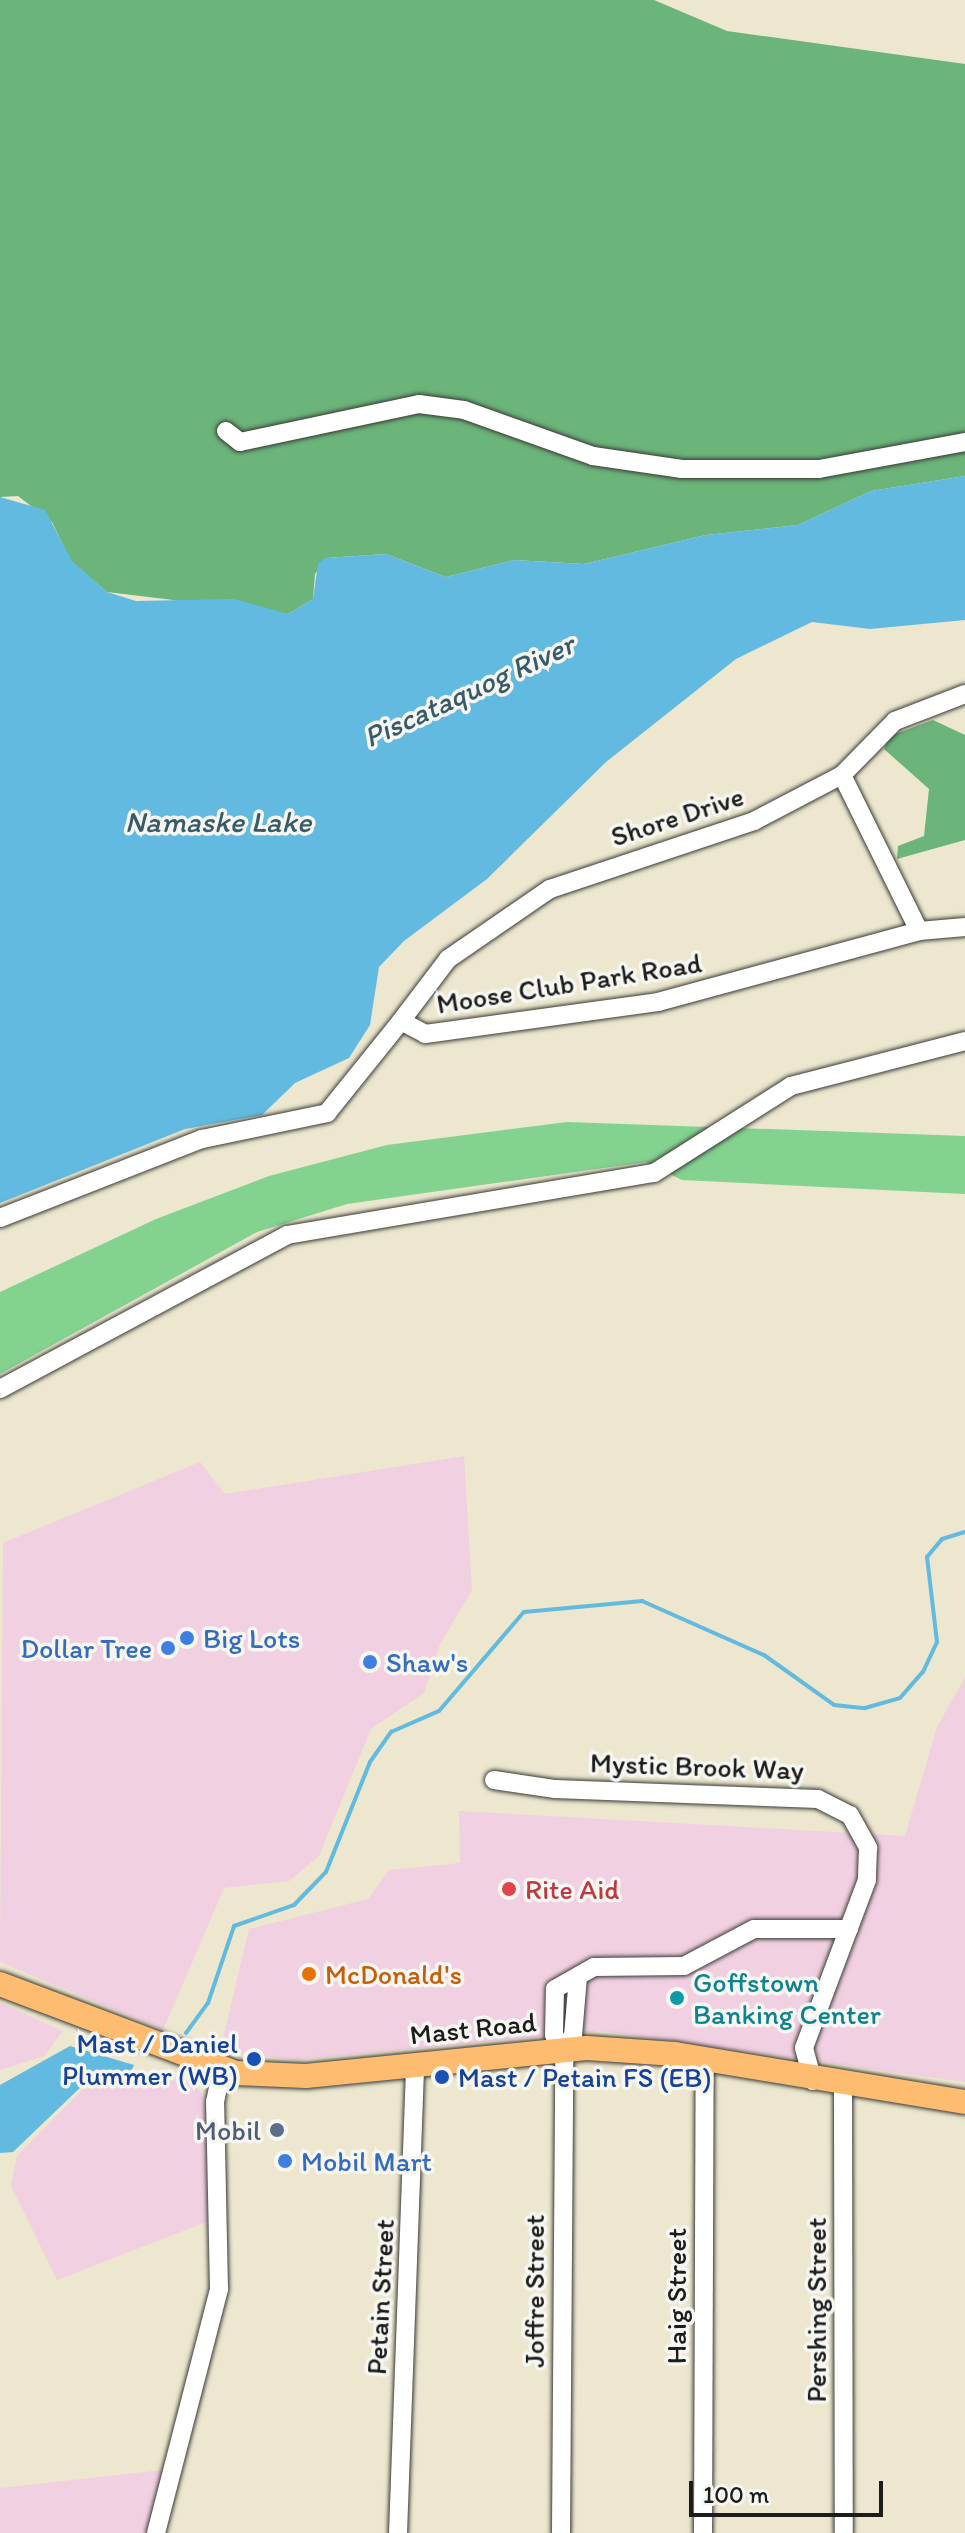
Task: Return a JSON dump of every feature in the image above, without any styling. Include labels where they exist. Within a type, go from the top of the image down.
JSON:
[{"type":"main road","name":"Mast Road","points":[[0,1984],[222,2070],[306,2076],[564,2049],[705,2059],[843,2087],[965,2102]]},
{"type":"street","points":[[226,431],[240,442],[419,404],[464,410],[593,456],[682,469],[819,469],[965,442]]},
{"type":"street","name":"Shore Drive","points":[[401,1021],[448,959],[550,889],[728,832],[842,775],[895,721],[965,694]]},
{"type":"street","points":[[842,775],[919,931]]},
{"type":"street","name":"Moose Club Park Road","points":[[0,1218],[202,1139],[327,1113],[401,1021],[425,1034],[658,1002],[919,931],[965,927]]},
{"type":"street","points":[[0,1389],[287,1235],[654,1173],[682,1162],[749,1106],[791,1086],[965,1041]]},
{"type":"street","name":"Mystic Brook Way","points":[[494,1780],[829,1802],[858,1824],[868,1848],[867,1880],[804,2048],[813,2081]]},
{"type":"street","points":[[578,1976],[573,2036],[564,2049],[554,2035],[555,1989],[578,1976],[594,1967],[684,1966],[754,1929],[849,1929]]},
{"type":"street","name":"Joffre Street","points":[[561,2533],[564,2049]]},
{"type":"street","name":"Haig Street","points":[[703,2533],[705,2059]]},
{"type":"street","name":"Petain Street","points":[[398,2533],[415,2065]]},
{"type":"street","points":[[156,2533],[219,2289],[215,2102],[222,2070]]},
{"type":"street","name":"Pershing Street","points":[[843,2087],[844,2533]]},
{"type":"shaded area","points":[[464,1456],[472,1590],[440,1644],[424,1693],[371,1729],[319,1856],[289,1881],[224,1888],[163,2030],[0,1962],[3,1543],[200,1462],[225,1494]]},
{"type":"shaded area","points":[[965,1677],[965,2082],[600,2031],[296,2060],[220,2051],[249,1929],[368,1899],[389,1870],[460,1863],[459,1811],[905,1836],[937,1727]]},
{"type":"shaded area","points":[[0,2003],[63,2031],[44,2056],[0,2070]]},
{"type":"shaded area","points":[[179,2080],[194,2083],[203,2095],[214,2219],[57,2280],[11,2186],[17,2156],[83,2089]]},
{"type":"shaded area","points":[[163,2470],[149,2533],[0,2533],[0,2488]]},
{"type":"green space","points":[[0,0],[654,0],[727,31],[965,64],[965,476],[871,491],[798,525],[706,535],[584,564],[514,560],[446,577],[386,554],[326,558],[315,574],[313,599],[288,614],[107,592],[71,561],[52,522],[18,496],[0,497]]},
{"type":"green space","points":[[933,720],[965,735],[965,840],[897,859],[898,846],[924,836],[929,789],[884,749],[890,736]]},
{"type":"green space","points":[[567,1122],[965,1136],[965,1194],[682,1180],[646,1162],[347,1204],[257,1232],[0,1374],[0,1292],[156,1219],[269,1176],[387,1145]]},
{"type":"water","name":"Namaske Lake","points":[[965,476],[965,620],[870,629],[812,622],[736,659],[606,762],[487,879],[404,941],[379,967],[370,1025],[349,1058],[295,1083],[262,1115],[185,1129],[0,1203],[0,497],[45,510],[72,561],[107,592],[136,601],[234,599],[288,614],[313,599],[318,563],[326,558],[386,554],[446,577],[514,560],[584,564],[706,535],[798,525],[871,491]]},
{"type":"water","points":[[70,2046],[134,2065],[126,2084],[85,2083],[13,2152],[0,2153],[0,2085]]},
{"type":"waterway","points":[[186,2033],[208,2003],[234,1926],[294,1905],[326,1872],[370,1762],[391,1732],[439,1711],[524,1612],[642,1601],[764,1655],[834,1705],[865,1708],[900,1698],[923,1672],[937,1642],[927,1557],[942,1539],[965,1532]]},
{"type":"waterway","points":[[128,2074],[151,2076]]},
{"type":"place","name":"Big Lots","points":[[187,1638]]},
{"type":"place","name":"Dollar Tree","points":[[168,1648]]},
{"type":"place","name":"Shaw's","points":[[370,1662]]},
{"type":"place","name":"Rite Aid","points":[[509,1889]]},
{"type":"place","name":"McDonald's","points":[[309,1974]]},
{"type":"place","name":"Goffstown Banking Center","points":[[677,1998]]},
{"type":"place","name":"Mast / Daniel Plummer (WB)","points":[[254,2059]]},
{"type":"place","name":"Mast / Petain FS (EB)","points":[[442,2077]]},
{"type":"place","name":"Mobil","points":[[277,2130]]},
{"type":"place","name":"Mobil Mart","points":[[285,2161]]},
{"type":"water label","name":"Piscataquog River","points":[[469,691]]}]
